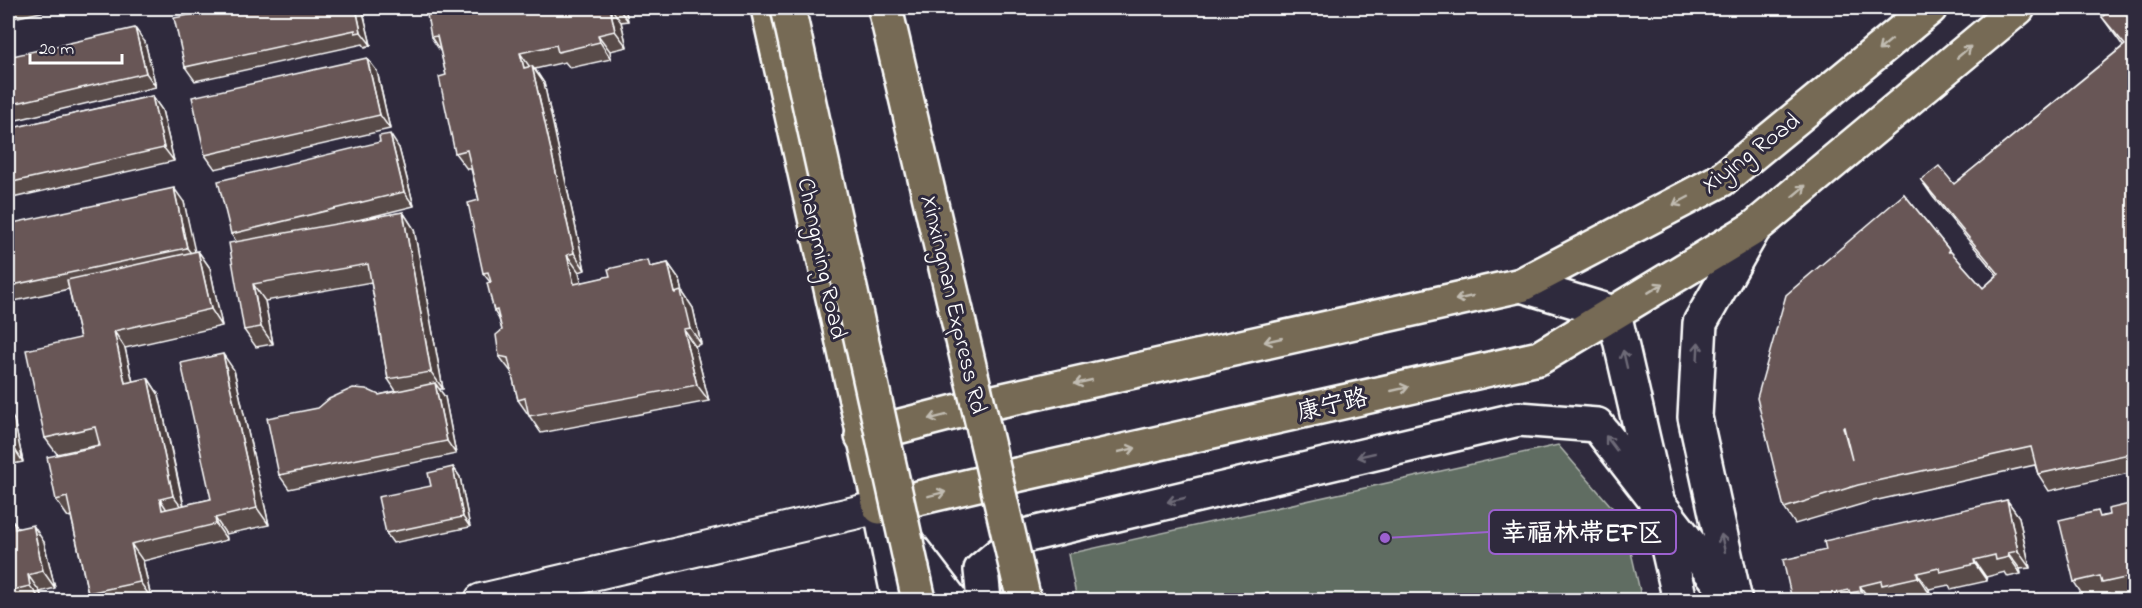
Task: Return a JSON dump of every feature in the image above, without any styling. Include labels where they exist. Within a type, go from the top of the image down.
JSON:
[{"type":"main road","name":"Changming Road","points":[[768,8],[862,436],[880,507]]},
{"type":"main road","points":[[788,8],[919,600]]},
{"type":"main road","name":"Xinxingnan Express Rd","points":[[885,8],[1024,600]]},
{"type":"main road","points":[[899,8],[1012,476]]},
{"type":"main road","name":"Xiying Road","points":[[862,436],[994,402],[1521,285],[1720,180],[1930,8]]},
{"type":"main road","points":[[1734,600],[1695,417],[1700,323],[1754,228],[2018,8]]},
{"type":"main road","name":"康宁路","points":[[880,507],[1539,358],[1754,228]]},
{"type":"main road","points":[[1521,285],[1614,313],[1680,600]]},
{"type":"main road","points":[[984,600],[981,570],[1020,537],[1519,418],[1597,425],[1734,600]]},
{"type":"main road","points":[[880,507],[899,600]]},
{"type":"main road","points":[[880,507],[951,600]]},
{"type":"street","points":[[481,600],[880,507]]},
{"type":"green space","points":[[1558,445],[1624,521],[1642,600],[1077,600],[1068,554]]},
{"type":"building","points":[[223,8],[356,8],[361,32],[355,33],[355,30],[185,67],[174,18]]},
{"type":"building","points":[[430,8],[610,8],[615,31],[598,35],[600,42],[558,52],[556,45],[520,53],[524,68],[532,66],[574,253],[567,255],[574,284],[610,276],[608,269],[648,260],[650,267],[668,263],[675,293],[681,291],[690,328],[683,329],[697,385],[529,416],[525,398],[518,400],[508,358],[499,356],[496,335],[502,330],[497,310],[494,311],[487,283],[491,282],[488,272],[483,273],[468,203],[479,200],[467,150],[455,153],[439,77],[446,75],[437,36],[431,37],[427,15],[431,14]]},
{"type":"building","points":[[2113,8],[2134,8],[2134,453],[2038,474],[2031,447],[1858,485],[1784,508],[1757,398],[1786,295],[1904,194],[1950,251],[1948,252],[1951,252],[1983,288],[1999,274],[1921,180],[1939,166],[1954,184],[2125,45],[2102,17]]},
{"type":"building","points":[[135,28],[146,73],[8,105],[8,57]]},
{"type":"building","points":[[367,58],[380,115],[205,155],[192,97]]},
{"type":"building","points":[[152,96],[164,148],[8,183],[8,129]]},
{"type":"building","points":[[390,134],[404,192],[231,234],[218,181],[380,142],[379,136]]},
{"type":"building","points":[[174,188],[187,248],[8,286],[8,224]]},
{"type":"building","points":[[403,212],[431,372],[388,379],[368,264],[253,284],[261,327],[244,330],[229,243]]},
{"type":"building","points":[[198,251],[211,309],[114,331],[125,383],[148,378],[173,496],[160,499],[162,510],[211,499],[181,363],[223,354],[257,508],[215,518],[216,524],[131,544],[140,582],[88,593],[67,497],[56,500],[47,457],[100,446],[95,427],[45,438],[26,350],[80,338],[67,280]]},
{"type":"building","points":[[435,383],[447,441],[279,475],[267,418],[318,408],[329,399],[353,388],[366,389],[379,395]]},
{"type":"building","points":[[8,420],[14,448],[8,449]]},
{"type":"building","points":[[453,467],[463,517],[386,533],[378,497],[431,486],[428,473]]},
{"type":"building","points":[[2007,500],[2018,551],[2008,553],[2009,557],[1996,560],[1995,555],[1974,560],[1975,564],[1940,572],[1939,568],[1917,573],[1918,577],[1882,585],[1881,581],[1860,586],[1861,591],[1850,593],[1849,590],[1835,593],[1837,600],[1792,600],[1783,560],[1826,550],[1824,541]]},
{"type":"building","points":[[2134,503],[2134,576],[2102,583],[2100,576],[2074,582],[2059,520],[2098,511],[2100,517],[2109,515],[2108,509]]},
{"type":"building","points":[[14,522],[15,529],[33,525],[43,571],[28,575],[30,586],[8,591],[8,524]]},
{"type":"building","points":[[1268,592],[1270,600],[1245,600],[1245,597]]},
{"type":"place","name":"幸福林带EF区","points":[[1385,538]]}]
